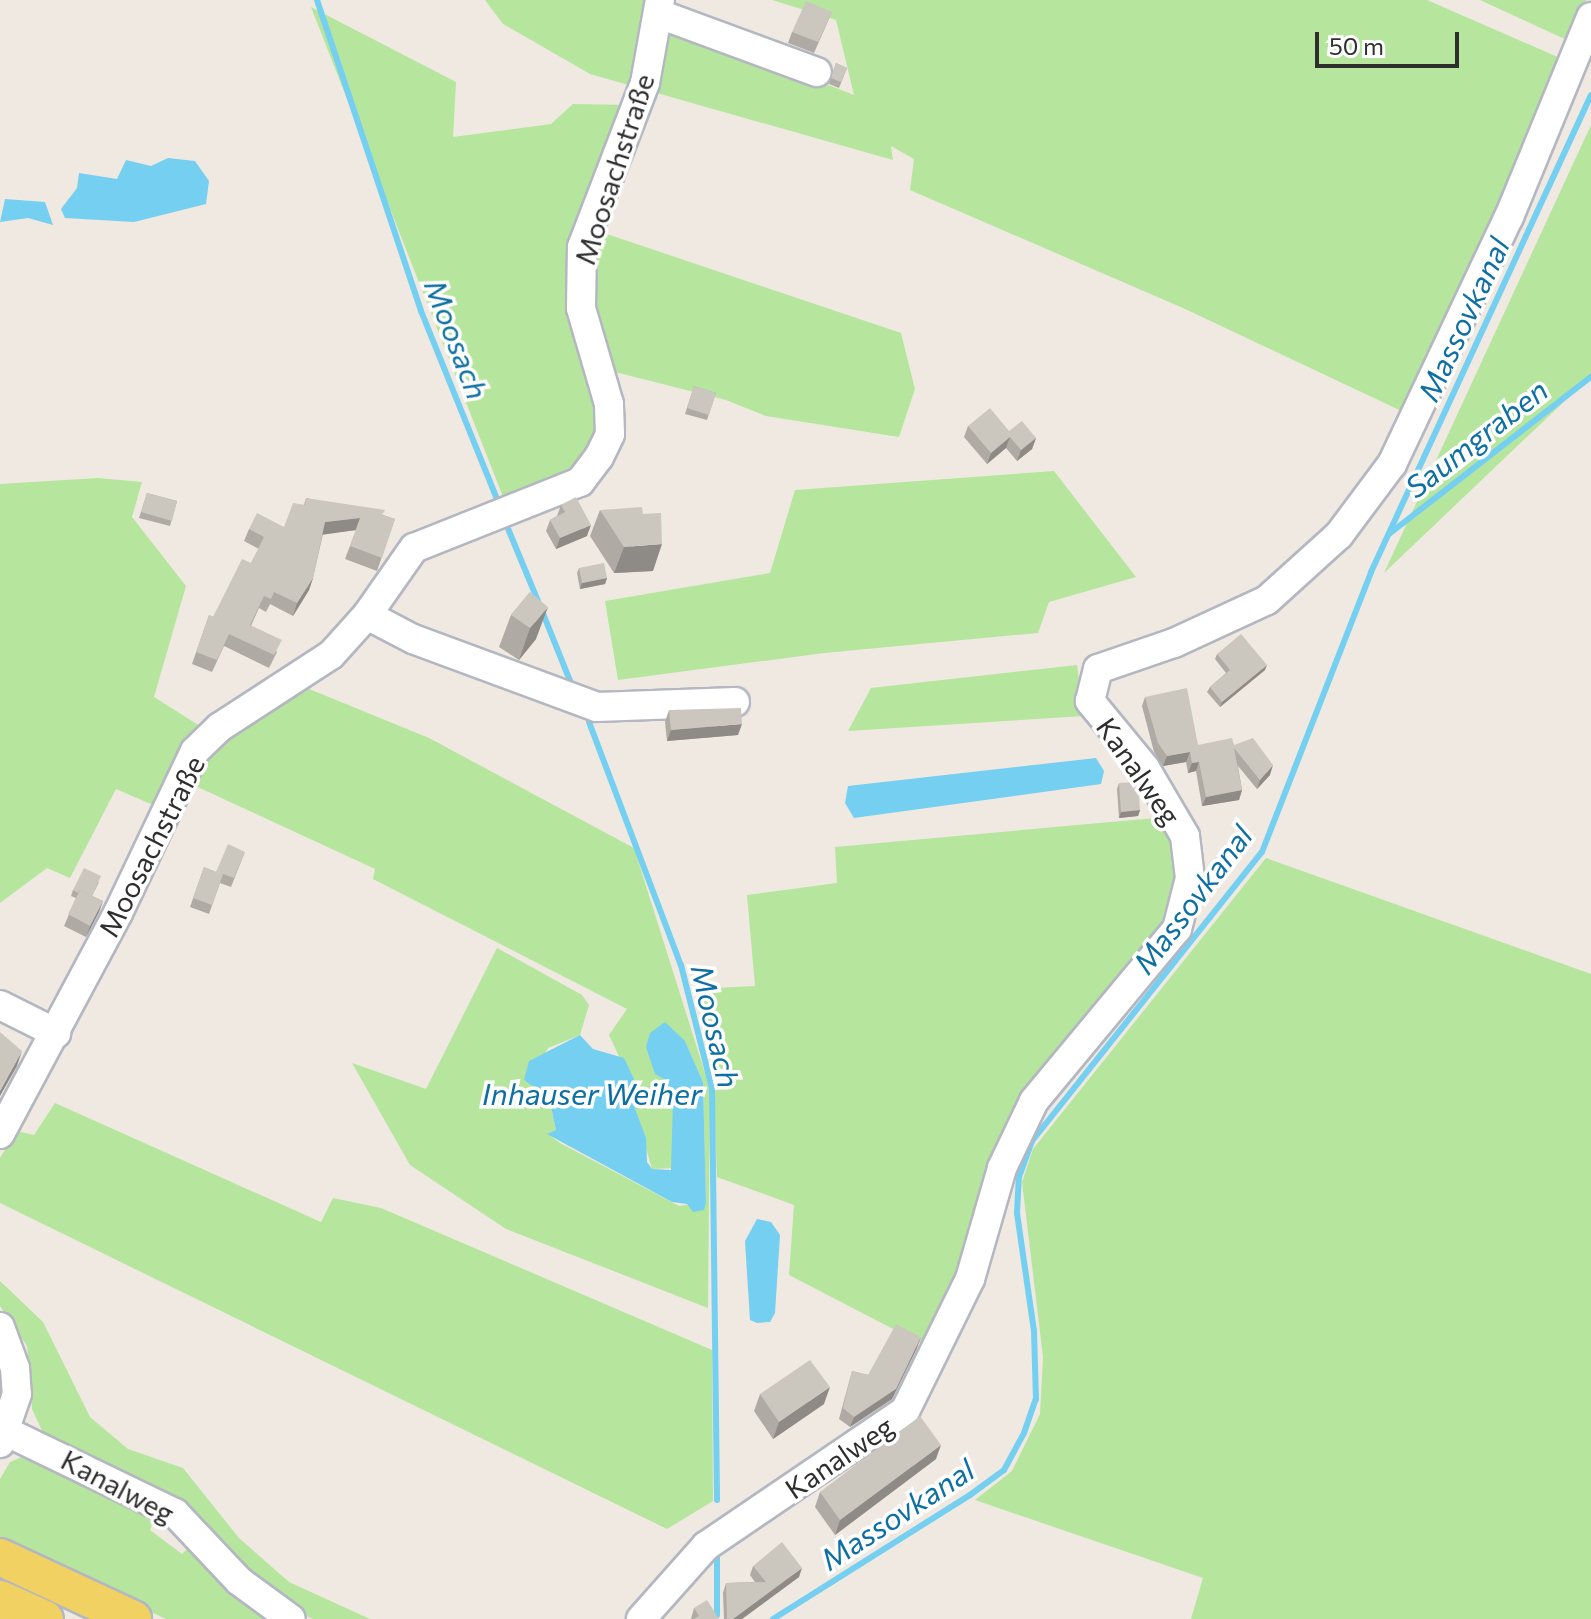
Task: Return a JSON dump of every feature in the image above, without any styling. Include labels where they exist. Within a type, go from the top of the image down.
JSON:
[{"type":"main road","points":[[0,1557],[133,1619]]},
{"type":"main road","points":[[0,1599],[45,1619]]},
{"type":"street","name":"Moosachstraße","points":[[0,1134],[56,1033],[195,751],[220,727],[318,666],[367,615],[414,548],[514,511],[580,482],[610,434],[609,404],[581,308],[581,262],[645,83],[660,7],[817,72]]},
{"type":"street","name":"Kanalweg","points":[[641,1619],[706,1546],[905,1411],[970,1279],[1002,1168],[1034,1101],[1177,929],[1190,878],[1185,836],[1145,768],[1090,701],[1098,669],[1174,643],[1267,600],[1339,535],[1392,464],[1509,217],[1591,17]]},
{"type":"street","points":[[367,615],[413,639],[597,707],[735,702]]},
{"type":"street","points":[[0,1005],[56,1033]]},
{"type":"street","points":[[0,1327],[15,1368],[17,1394],[2,1437]]},
{"type":"street","name":"Kanalweg","points":[[2,1437],[175,1513],[239,1581],[291,1619]]},
{"type":"green space","points":[[485,0],[648,0],[648,14],[854,95],[836,20],[772,0],[1427,0],[1560,58],[1497,219],[1410,415],[1183,308],[910,190],[914,159],[891,146],[893,160],[590,74],[503,24]]},
{"type":"green space","points":[[1480,0],[1586,0],[1569,41]]},
{"type":"green space","points":[[311,7],[456,82],[453,137],[551,124],[573,104],[628,105],[595,230],[901,333],[915,389],[899,437],[766,416],[726,400],[607,370],[599,426],[575,476],[507,507]]},
{"type":"green space","points":[[1591,125],[1591,376],[1384,573]]},
{"type":"green space","points":[[1054,471],[1136,577],[1049,602],[1038,633],[824,653],[618,680],[605,601],[770,573],[795,490]]},
{"type":"green space","points":[[98,478],[142,482],[132,517],[186,586],[154,697],[200,726],[160,808],[116,789],[70,878],[47,868],[0,903],[0,484]]},
{"type":"green space","points":[[1077,665],[1084,716],[848,731],[871,688]]},
{"type":"green space","points":[[297,684],[429,738],[634,848],[710,1089],[708,1308],[506,1229],[410,1165],[352,1063],[426,1089],[497,948],[582,995],[589,1005],[580,1035],[548,1048],[530,1083],[549,1098],[556,1130],[548,1134],[560,1143],[679,1206],[706,1202],[703,1082],[685,1041],[650,1054],[669,1086],[675,1112],[673,1168],[652,1169],[634,1106],[638,1097],[609,1035],[627,1009],[373,879],[375,869],[189,783],[210,751]]},
{"type":"green space","points":[[1166,817],[1178,840],[1175,924],[1033,1096],[964,1277],[924,1345],[789,1275],[794,1205],[717,1177],[712,1044],[695,989],[755,986],[747,895],[837,883],[835,847]]},
{"type":"green space","points":[[1266,858],[1591,974],[1591,1619],[1191,1619],[1203,1578],[975,1500],[1012,1471],[1040,1414],[1043,1357],[1022,1182],[1033,1149]]},
{"type":"green space","points":[[55,1103],[321,1222],[333,1198],[381,1208],[712,1350],[713,1501],[667,1529],[0,1203],[0,1158],[16,1131],[34,1135]]},
{"type":"green space","points":[[0,1281],[43,1322],[90,1417],[128,1449],[183,1468],[239,1538],[289,1582],[370,1619],[313,1619],[286,1607],[44,1435],[32,1409],[27,1346],[0,1306]]},
{"type":"green space","points":[[26,1455],[157,1512],[150,1530],[182,1554],[193,1543],[272,1619],[166,1619],[0,1542],[0,1479],[10,1462]]},
{"type":"water","points":[[168,158],[195,161],[209,181],[206,204],[134,222],[65,218],[61,209],[77,188],[79,173],[117,179],[126,160],[151,166]]},
{"type":"water","points":[[5,199],[45,202],[53,225],[28,218],[0,222]]},
{"type":"water","points":[[1096,758],[1104,771],[1101,784],[854,818],[845,803],[848,786]]},
{"type":"water","name":"Inhauser Weiher","points":[[665,1022],[685,1041],[703,1082],[706,1202],[704,1210],[693,1212],[687,1204],[672,1202],[547,1134],[556,1130],[549,1098],[524,1080],[529,1061],[580,1035],[593,1049],[624,1058],[634,1079],[634,1106],[646,1138],[647,1162],[652,1169],[671,1170],[673,1100],[666,1080],[655,1074],[646,1047],[650,1033]]},
{"type":"water","points":[[757,1219],[771,1222],[780,1235],[775,1313],[770,1322],[757,1323],[750,1320],[745,1241]]},
{"type":"building","points":[[806,1],[832,12],[818,42],[792,32]]},
{"type":"building","points":[[836,63],[847,68],[841,82],[831,78]]},
{"type":"building","points":[[694,386],[716,393],[709,415],[687,408]]},
{"type":"building","points":[[990,408],[1009,431],[1022,421],[1036,438],[1021,450],[1010,437],[991,453],[968,426]]},
{"type":"building","points":[[147,493],[177,501],[172,521],[141,512]]},
{"type":"building","points":[[576,497],[591,525],[560,538],[550,520],[565,512],[561,505]]},
{"type":"building","points":[[306,498],[385,510],[382,515],[395,519],[382,558],[350,546],[360,518],[325,522],[313,578],[297,603],[274,592],[271,599],[264,596],[250,625],[282,640],[274,655],[229,634],[217,660],[196,652],[209,615],[213,617],[242,559],[251,563],[264,537],[249,529],[257,513],[284,527],[293,503],[305,505]]},
{"type":"building","points":[[642,507],[643,514],[661,513],[662,544],[624,547],[600,510]]},
{"type":"building","points":[[604,563],[607,578],[582,583],[579,568]]},
{"type":"building","points":[[530,592],[548,607],[530,628],[511,615]]},
{"type":"building","points":[[1241,634],[1267,665],[1222,702],[1210,687],[1230,670],[1217,654]]},
{"type":"building","points":[[1187,688],[1198,745],[1232,738],[1234,745],[1253,738],[1273,765],[1260,780],[1234,748],[1242,790],[1206,797],[1199,762],[1192,763],[1190,752],[1167,756],[1158,743],[1145,697]]},
{"type":"building","points":[[741,708],[742,724],[671,730],[669,710]]},
{"type":"building","points":[[1138,782],[1140,810],[1121,812],[1119,783]]},
{"type":"building","points":[[228,844],[245,852],[234,878],[223,874],[212,905],[193,898],[204,867],[216,872]]},
{"type":"building","points":[[84,868],[101,876],[92,896],[73,890]]},
{"type":"building","points":[[80,890],[103,901],[90,926],[68,914]]},
{"type":"building","points":[[0,1032],[22,1051],[0,1091]]},
{"type":"building","points":[[896,1324],[921,1337],[896,1389],[854,1417],[843,1408],[852,1371],[868,1375]]},
{"type":"building","points":[[810,1360],[830,1387],[779,1422],[760,1394]]},
{"type":"building","points":[[920,1416],[941,1445],[840,1520],[820,1492]]},
{"type":"building","points":[[782,1542],[802,1568],[733,1619],[727,1619],[726,1583],[766,1582],[753,1566]]},
{"type":"building","points":[[707,1600],[719,1619],[693,1619],[699,1616],[694,1608]]},
{"type":"waterway","name":"Moosach","points":[[317,0],[421,311],[499,504]]},
{"type":"waterway","name":"Massovkanal","points":[[773,1619],[970,1495],[1004,1470],[1024,1433],[1036,1399],[1034,1331],[1017,1213],[1019,1177],[1032,1141],[1262,852],[1371,572],[1591,95]]},
{"type":"waterway","name":"Saumgraben","points":[[1389,534],[1591,377]]},
{"type":"waterway","name":"Moosach","points":[[504,519],[538,601]]},
{"type":"waterway","name":"Moosach","points":[[542,611],[573,688]]},
{"type":"waterway","name":"Moosach","points":[[589,722],[681,965],[712,1088],[717,1500]]},
{"type":"waterway","name":"Moosach","points":[[717,1552],[717,1615]]}]
